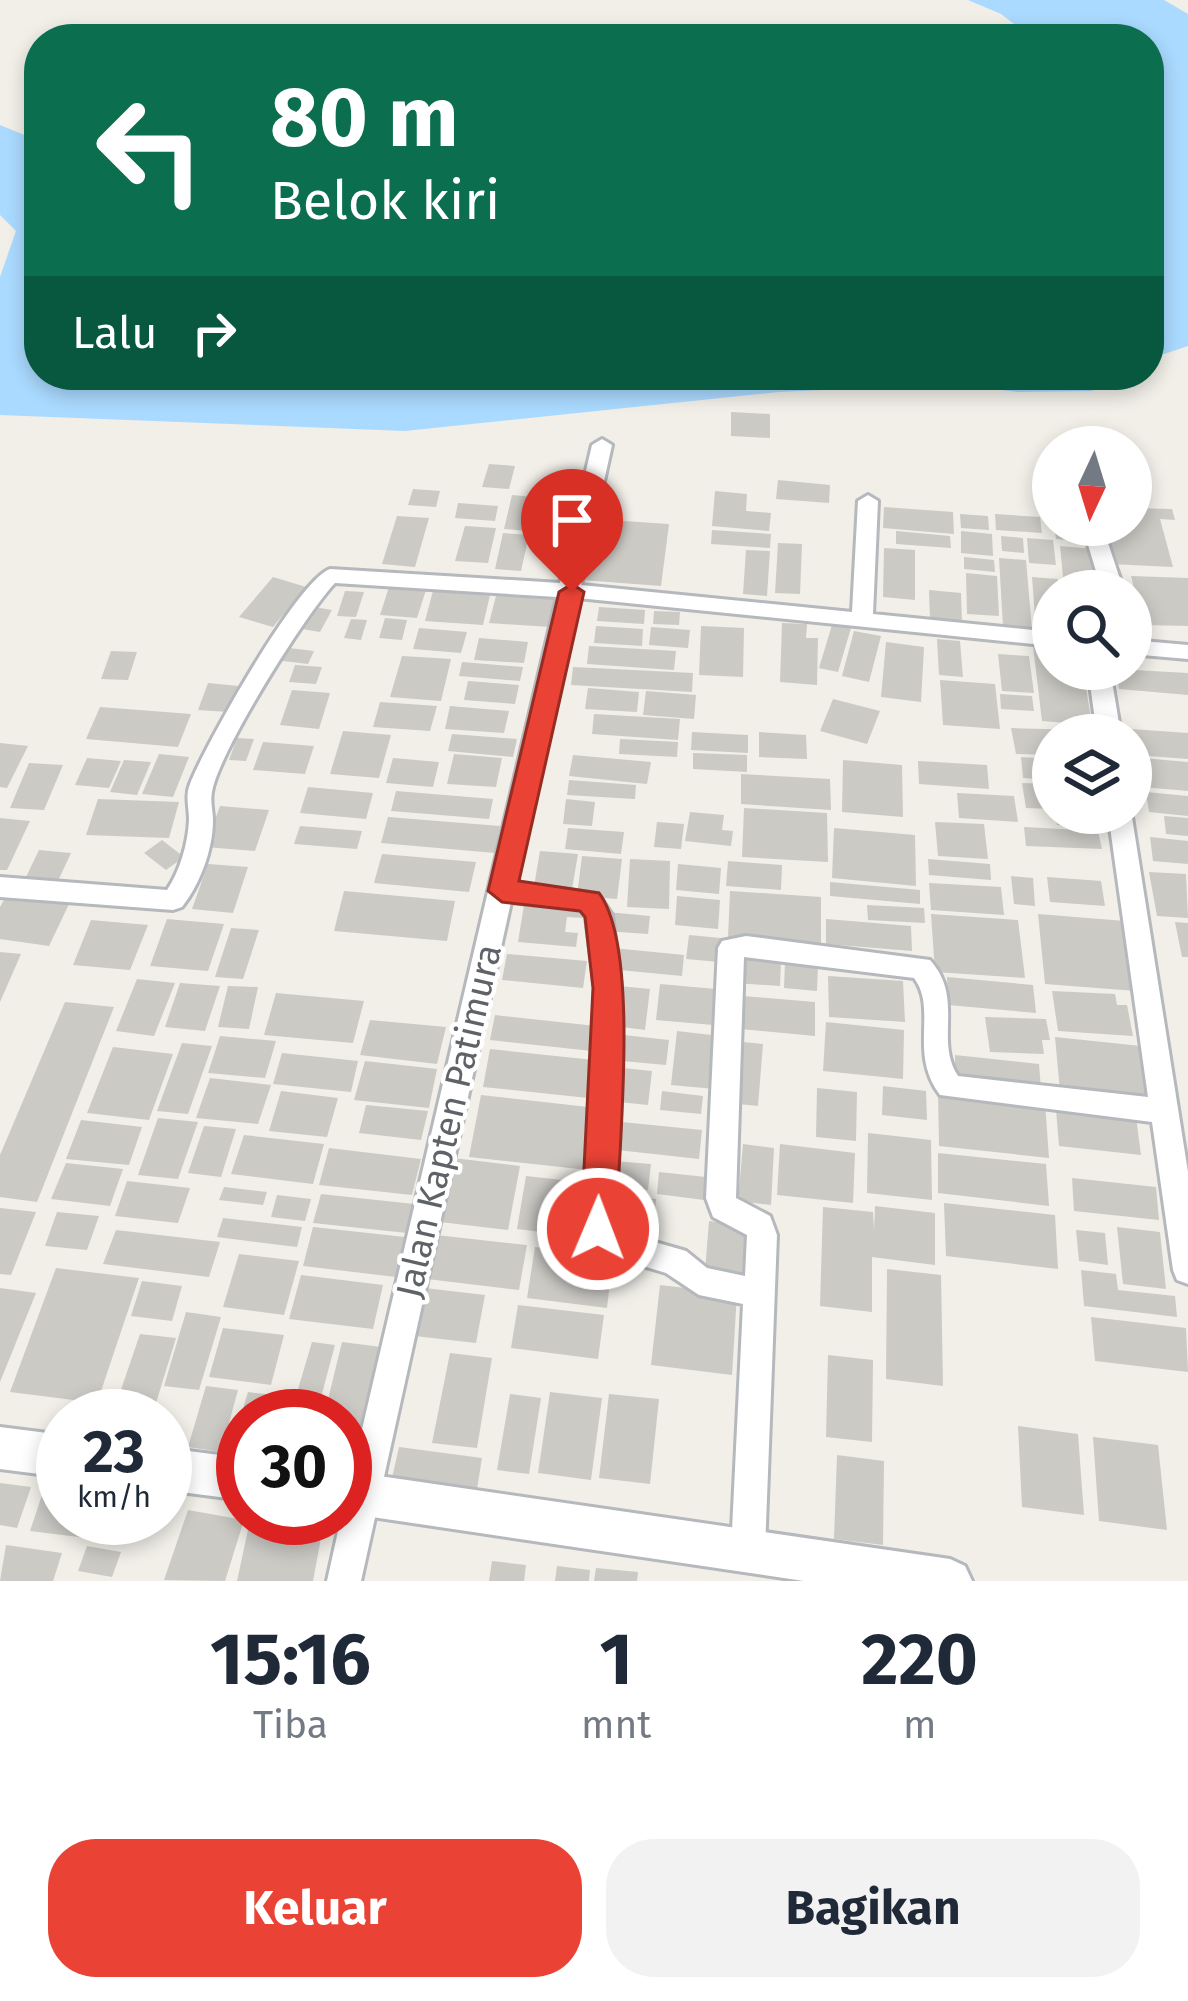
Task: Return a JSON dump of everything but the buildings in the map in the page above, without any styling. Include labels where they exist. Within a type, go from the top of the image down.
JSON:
[{"type":"street","name":"Jalan Kapten Patimura","points":[[372,1420],[502,891],[602,446]]},
{"type":"street","points":[[862,621],[868,501]]},
{"type":"street","points":[[0,887],[173,900],[182,891],[201,821],[202,782],[264,678],[272,652],[330,576],[572,592],[1032,636]]},
{"type":"street","points":[[1152,648],[1188,652]]},
{"type":"street","points":[[1123,834],[1188,1270]]},
{"type":"street","points":[[502,891],[589,901],[599,915],[608,1012],[598,1229],[618,1245],[675,1261],[699,1281],[759,1293]]},
{"type":"street","points":[[748,1550],[759,1226],[724,1208],[721,1198],[731,948],[921,968],[933,982],[938,1072],[950,1087],[1165,1111]]},
{"type":"street","points":[[0,1448],[36,1453]]},
{"type":"street","points":[[372,1496],[950,1581]]},
{"type":"street","name":"Jalan Kapten Patimura","points":[[344,1581],[348,1545]]},
{"type":"water","points":[[968,0],[1164,0],[1188,14],[1188,346],[1164,354],[1164,24],[1014,24]]},
{"type":"water","points":[[0,125],[24,135],[24,390],[822,390],[405,431],[0,415],[0,277],[16,231],[0,215]]},
{"type":"water","points":[[1002,390],[1093,390],[1091,391]]},
{"type":"route","points":[[572,592],[502,891],[596,903],[608,988],[607,1105],[595,1218],[598,1229]]}]
